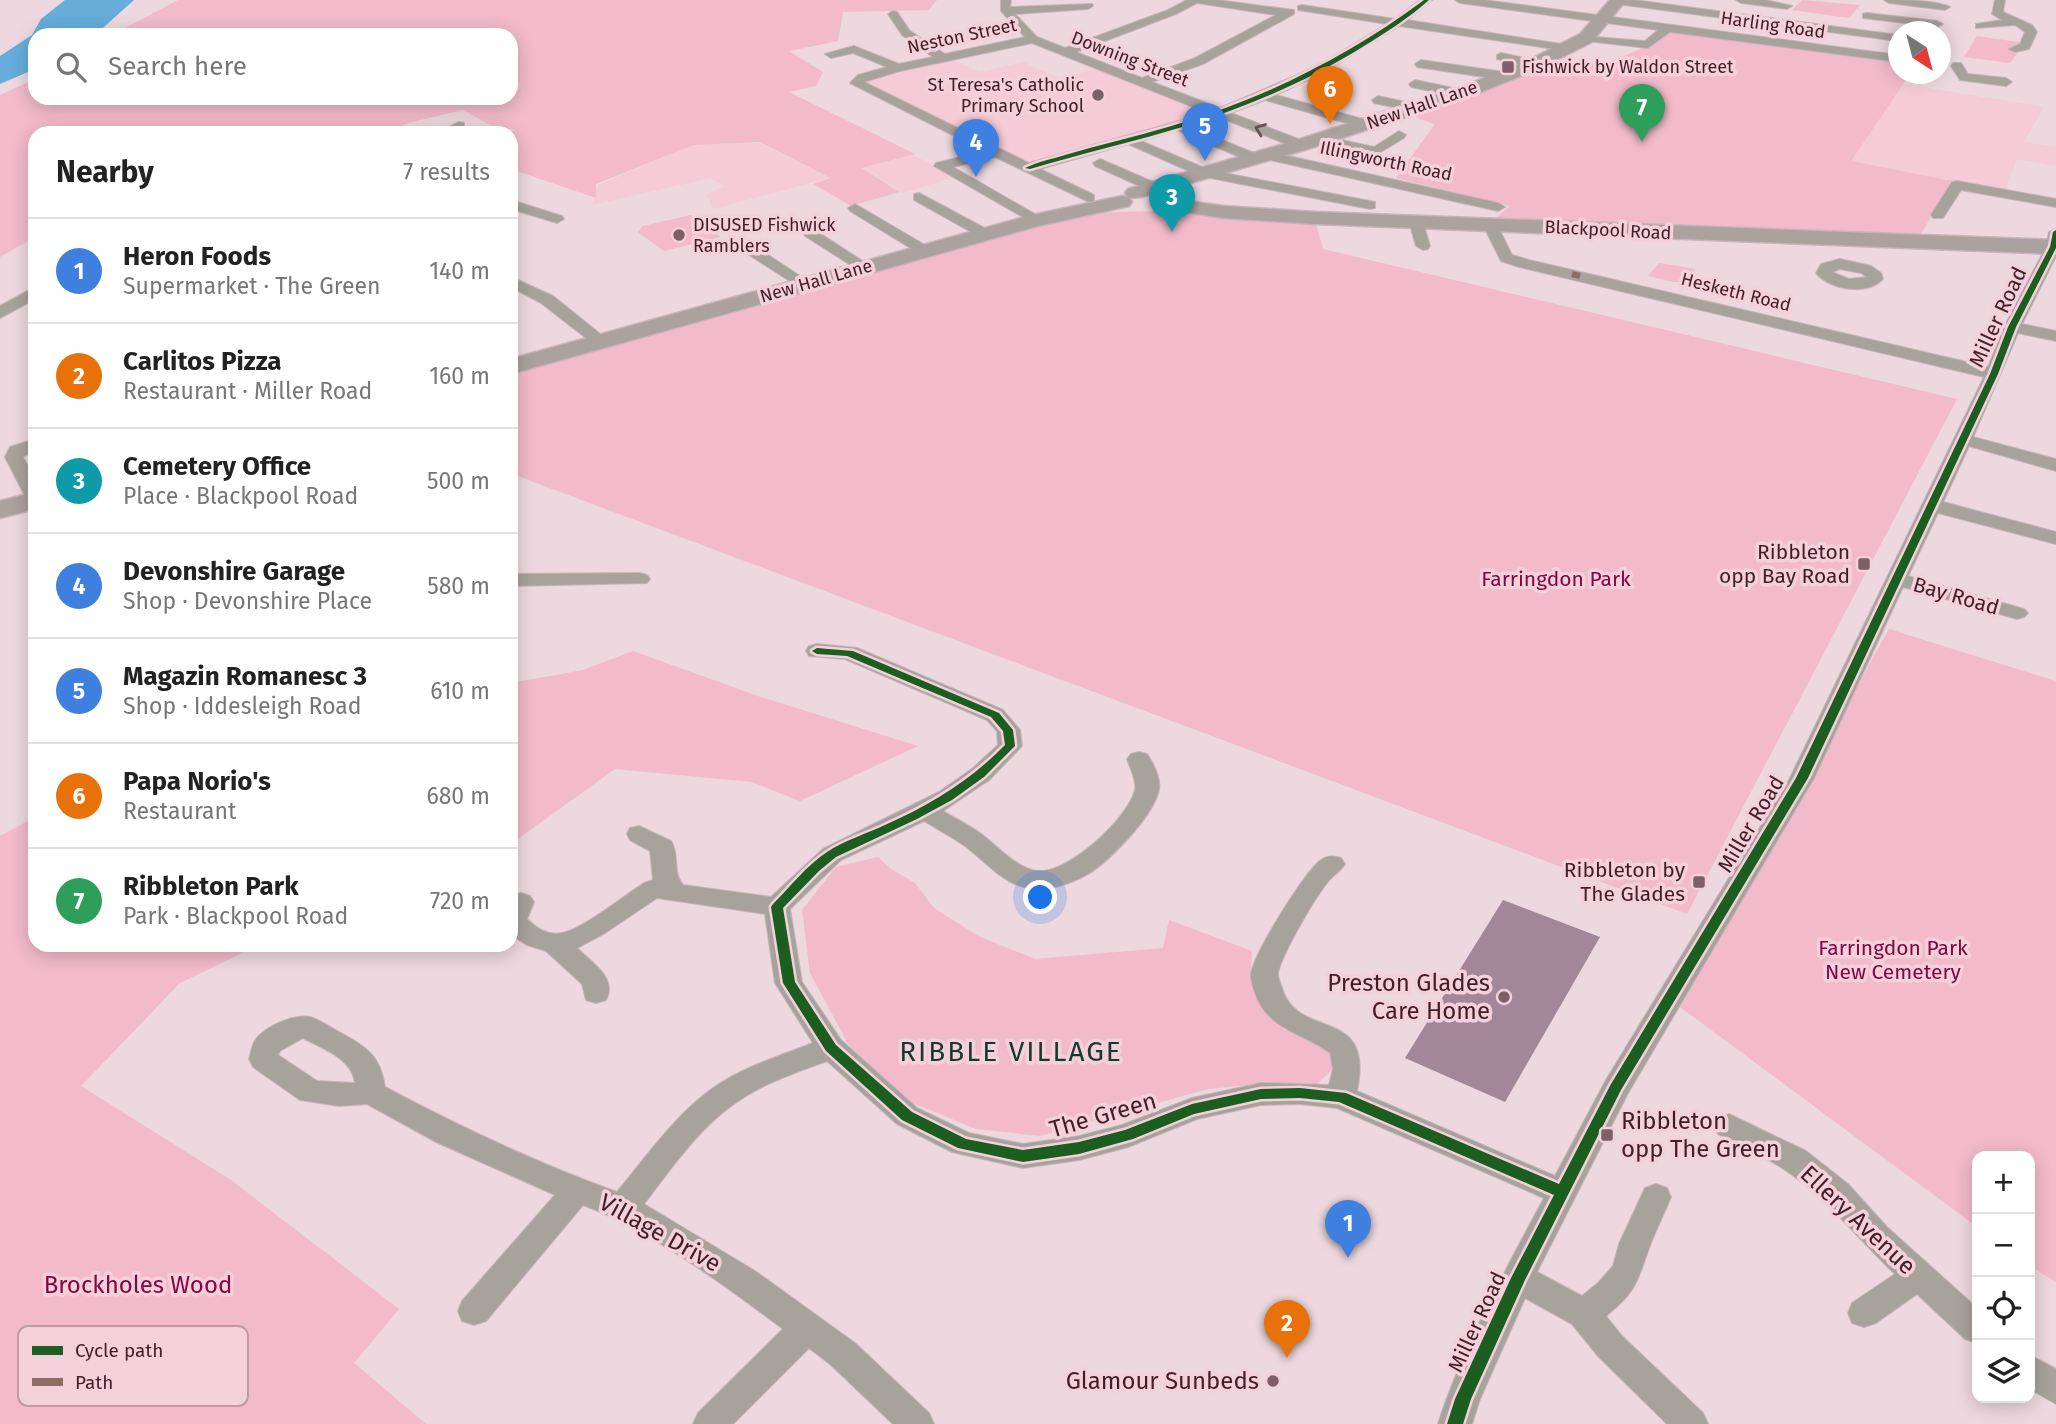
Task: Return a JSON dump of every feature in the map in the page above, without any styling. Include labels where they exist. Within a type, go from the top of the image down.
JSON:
[{"type":"highway","name":"New Hall Lane","points":[[518,365],[1035,220],[1147,196],[1205,173],[1416,108],[1535,64],[1567,40],[1587,36],[1610,6]]},
{"type":"highway","name":"Blackpool Road","points":[[1147,196],[1223,212],[1416,222],[1494,216],[1834,238],[2055,242]]},
{"type":"highway","points":[[0,510],[28,500]]},
{"type":"street","points":[[1064,51],[1150,20],[1195,0],[1284,13],[1304,4]]},
{"type":"street","points":[[1282,0],[1397,23],[1567,40]]},
{"type":"street","points":[[1028,168],[1178,126],[1262,95],[1350,55],[1427,0]]},
{"type":"street","points":[[1461,0],[1610,6],[1888,37]]},
{"type":"street","points":[[1741,0],[1787,6]]},
{"type":"street","points":[[1889,0],[1945,7]]},
{"type":"street","points":[[2000,0],[1997,14],[2028,27],[2031,33],[2023,50]]},
{"type":"street","points":[[1006,6],[1088,6]]},
{"type":"street","name":"Downing Street","points":[[1006,6],[1033,39],[1219,113],[1310,142],[1376,151],[1399,135]]},
{"type":"street","name":"Harling Road","points":[[1610,6],[1667,28],[1888,58]]},
{"type":"street","points":[[1852,32],[1870,11],[1922,21]]},
{"type":"street","points":[[1141,82],[1199,61],[1284,17],[1284,13]]},
{"type":"street","points":[[894,14],[906,33],[942,58]]},
{"type":"street","points":[[1980,26],[2016,22]]},
{"type":"street","points":[[1587,36],[1648,46],[1667,28]]},
{"type":"street","name":"Neston Street","points":[[994,153],[856,83],[862,78],[898,68],[1033,39]]},
{"type":"street","points":[[831,54],[854,49],[898,68]]},
{"type":"street","points":[[1501,57],[1535,64]]},
{"type":"street","points":[[1421,64],[1504,76]]},
{"type":"street","points":[[1951,67],[2010,83]]},
{"type":"street","points":[[1415,84],[1459,93]]},
{"type":"street","points":[[1262,95],[1366,124]]},
{"type":"street","points":[[1378,100],[1416,108]]},
{"type":"street","name":"Illingworth Road","points":[[1178,126],[1260,156],[1494,216]]},
{"type":"street","points":[[1129,139],[1205,173],[1370,205]]},
{"type":"street","points":[[1035,220],[941,166],[994,153],[1089,198]]},
{"type":"street","points":[[1100,163],[1147,196]]},
{"type":"street","points":[[1938,215],[1958,185],[2056,203]]},
{"type":"street","points":[[919,197],[985,234]]},
{"type":"street","points":[[518,206],[557,219]]},
{"type":"street","points":[[855,208],[926,251]]},
{"type":"street","name":"Hesketh Road","points":[[1494,216],[1506,258],[1994,374]]},
{"type":"street","points":[[1416,222],[1423,246]]},
{"type":"street","points":[[810,233],[865,268]]},
{"type":"street","points":[[1834,238],[1840,264]]},
{"type":"street","name":"Miller Road","points":[[1455,1424],[1463,1399],[1518,1279],[1616,1088],[1802,778],[1994,374],[2012,327],[2039,286],[2055,242]]},
{"type":"street","points":[[745,246],[804,285]]},
{"type":"street","points":[[518,284],[529,287],[601,341]]},
{"type":"street","points":[[0,313],[28,296]]},
{"type":"street","points":[[2012,327],[2056,336]]},
{"type":"street","points":[[1962,439],[2056,465]]},
{"type":"street","points":[[28,447],[16,451],[14,457],[28,484]]},
{"type":"street","points":[[1931,505],[2056,538]]},
{"type":"street","points":[[518,580],[640,579]]},
{"type":"street","name":"Bay Road","points":[[1896,579],[2017,613]]},
{"type":"street","points":[[518,928],[530,937],[553,943],[569,942],[653,889],[777,907],[820,863],[840,849],[925,811],[963,789],[992,768],[1010,746],[1008,730],[995,715],[849,653],[817,651]]},
{"type":"street","points":[[925,811],[972,839],[1012,871],[1030,880],[1058,878],[1081,867],[1130,822],[1143,802],[1147,786],[1139,759]]},
{"type":"street","points":[[639,834],[662,847],[665,858],[662,872],[666,883],[676,892]]},
{"type":"street","points":[[1332,864],[1318,876],[1273,952],[1264,975],[1271,999],[1283,1012],[1302,1027],[1325,1034],[1343,1048],[1347,1069],[1341,1097]]},
{"type":"street","points":[[518,909],[521,902]]},
{"type":"street","name":"The Green","points":[[777,907],[789,983],[831,1048],[908,1116],[963,1144],[1023,1156],[1079,1148],[1128,1135],[1192,1109],[1261,1094],[1300,1093],[1341,1097],[1562,1192]]},
{"type":"street","points":[[553,943],[595,981],[596,993]]},
{"type":"street","points":[[623,1207],[703,1113],[725,1095],[831,1048]]},
{"type":"street","name":"Village Drive","points":[[371,1093],[447,1134],[577,1191],[623,1207],[744,1281],[843,1354],[917,1424]]},
{"type":"street","name":"Ellery Avenue","points":[[1729,1126],[1795,1160],[1836,1193],[1917,1276],[1972,1325]]},
{"type":"street","points":[[474,1311],[577,1191]]},
{"type":"street","points":[[1584,1314],[1610,1293],[1628,1272],[1635,1244],[1656,1197]]},
{"type":"street","points":[[1864,1313],[1917,1276]]},
{"type":"street","points":[[1518,1279],[1584,1314],[1610,1346],[1691,1424]]},
{"type":"street","points":[[710,1424],[806,1328]]},
{"type":"street","points":[[2035,1374],[2056,1389]]},
{"type":"shaded area","points":[[953,60],[979,72],[1023,62],[1060,78],[1097,69],[1208,114],[1027,162],[865,84],[870,78],[879,75]]},
{"type":"shaded area","points":[[1903,84],[2044,107],[2024,142],[2056,147],[2056,166],[2017,159],[2004,191],[1844,162]]},
{"type":"shaded area","points":[[760,143],[829,178],[713,209],[707,194],[725,186],[711,178],[592,205],[598,185],[692,145]]},
{"type":"shaded area","points":[[913,155],[956,177],[902,193],[864,168]]},
{"type":"green space","points":[[178,0],[937,0],[929,10],[843,12],[838,41],[789,51],[823,72],[816,86],[789,92],[915,154],[862,168],[899,192],[851,206],[813,184],[830,178],[760,142],[693,145],[596,184],[596,198],[518,171],[518,126],[490,125],[463,110],[401,126],[28,126],[28,241],[0,257],[0,95],[28,82],[28,105],[518,105],[518,28],[125,28]]},
{"type":"green space","points":[[1802,0],[1860,5],[1849,18],[1792,10]]},
{"type":"green space","points":[[1669,29],[1888,59],[1888,84],[1903,84],[1851,161],[1952,181],[1919,237],[1491,222],[1510,206],[1396,178],[1435,124],[1409,115],[1568,58],[1603,65],[1652,44]]},
{"type":"green space","points":[[1977,36],[2025,43],[2010,63],[1964,57]]},
{"type":"green space","name":"Farringdon Park","points":[[1158,211],[1316,224],[1323,249],[1957,399],[1687,914],[518,476],[518,370],[1079,213]]},
{"type":"green space","name":"DISUSED Fishwick Ramblers","points":[[691,215],[721,237],[664,251],[638,232],[643,226]]},
{"type":"green space","points":[[1659,263],[1696,269],[1684,282],[1648,276]]},
{"type":"green space","name":"Farringdon Park New Cemetery","points":[[1889,629],[2056,681],[2056,1282],[2035,1269],[2035,1151],[1972,1151],[1972,1223],[1680,1007]]},
{"type":"green space","points":[[633,651],[758,696],[918,746],[800,801],[752,782],[615,769],[518,839],[518,682],[583,670]]},
{"type":"green space","name":"Brockholes Wood","points":[[28,821],[28,952],[244,952],[180,983],[81,1086],[231,1180],[399,1309],[354,1363],[426,1424],[0,1424],[0,836]]},
{"type":"green space","points":[[878,857],[891,869],[915,883],[934,908],[978,936],[1035,959],[1163,948],[1169,920],[1252,951],[1250,981],[1263,1010],[1285,1030],[1313,1036],[1333,1048],[1336,1066],[1315,1086],[1261,1084],[1208,1089],[1040,1136],[976,1129],[908,1101],[848,1044],[810,973],[802,910],[836,867]]},
{"type":"water","points":[[65,0],[134,0],[103,28],[36,28],[41,19]]},
{"type":"water","points":[[28,38],[28,72],[0,84],[0,56]]},
{"type":"building","name":"Preston Glades Care Home","points":[[1503,900],[1600,937],[1505,1102],[1405,1058]]},
{"type":"marked path","points":[[1572,274],[1580,276]]},
{"type":"cycle path","points":[[1028,168],[1185,124],[1266,95],[1349,53],[1427,0]]},
{"type":"cycle path","points":[[1455,1424],[1463,1399],[1518,1278],[1616,1088],[1802,778],[1994,374],[2012,327],[2053,247],[2056,232]]},
{"type":"cycle path","points":[[817,651],[849,653],[995,715],[1008,730],[1010,746],[965,786],[931,807],[832,854],[777,907],[789,983],[831,1048],[907,1116],[963,1144],[1023,1156],[1079,1148],[1128,1135],[1192,1109],[1261,1094],[1300,1093],[1341,1097],[1562,1192]]},
{"type":"place","name":"Fishwick by Waldon Street","points":[[1508,67]]},
{"type":"place","name":"St Teresa's Catholic Primary School","points":[[1098,95]]},
{"type":"place","name":"Papa Norio's","points":[[1330,124]]},
{"type":"place","name":"Ribbleton Park","points":[[1642,142]]},
{"type":"place","name":"Magazin Romanesc 3","points":[[1205,161]]},
{"type":"place","name":"Devonshire Garage","points":[[976,177]]},
{"type":"place","name":"Cemetery Office","points":[[1172,232]]},
{"type":"place","name":"DISUSED Fishwick Ramblers","points":[[679,235]]},
{"type":"place","name":"Ribbleton opp Bay Road","points":[[1864,564]]},
{"type":"place","name":"Ribbleton by The Glades","points":[[1699,882]]},
{"type":"place","name":"Preston Glades Care Home","points":[[1504,997]]},
{"type":"place","name":"Ribbleton opp The Green","points":[[1607,1135]]},
{"type":"place","name":"Heron Foods","points":[[1348,1258]]},
{"type":"place","name":"Carlitos Pizza","points":[[1287,1358]]},
{"type":"place","name":"Glamour Sunbeds","points":[[1273,1381]]},
{"type":"district","name":"RIBBLE VILLAGE","points":[[1011,1051]]}]
